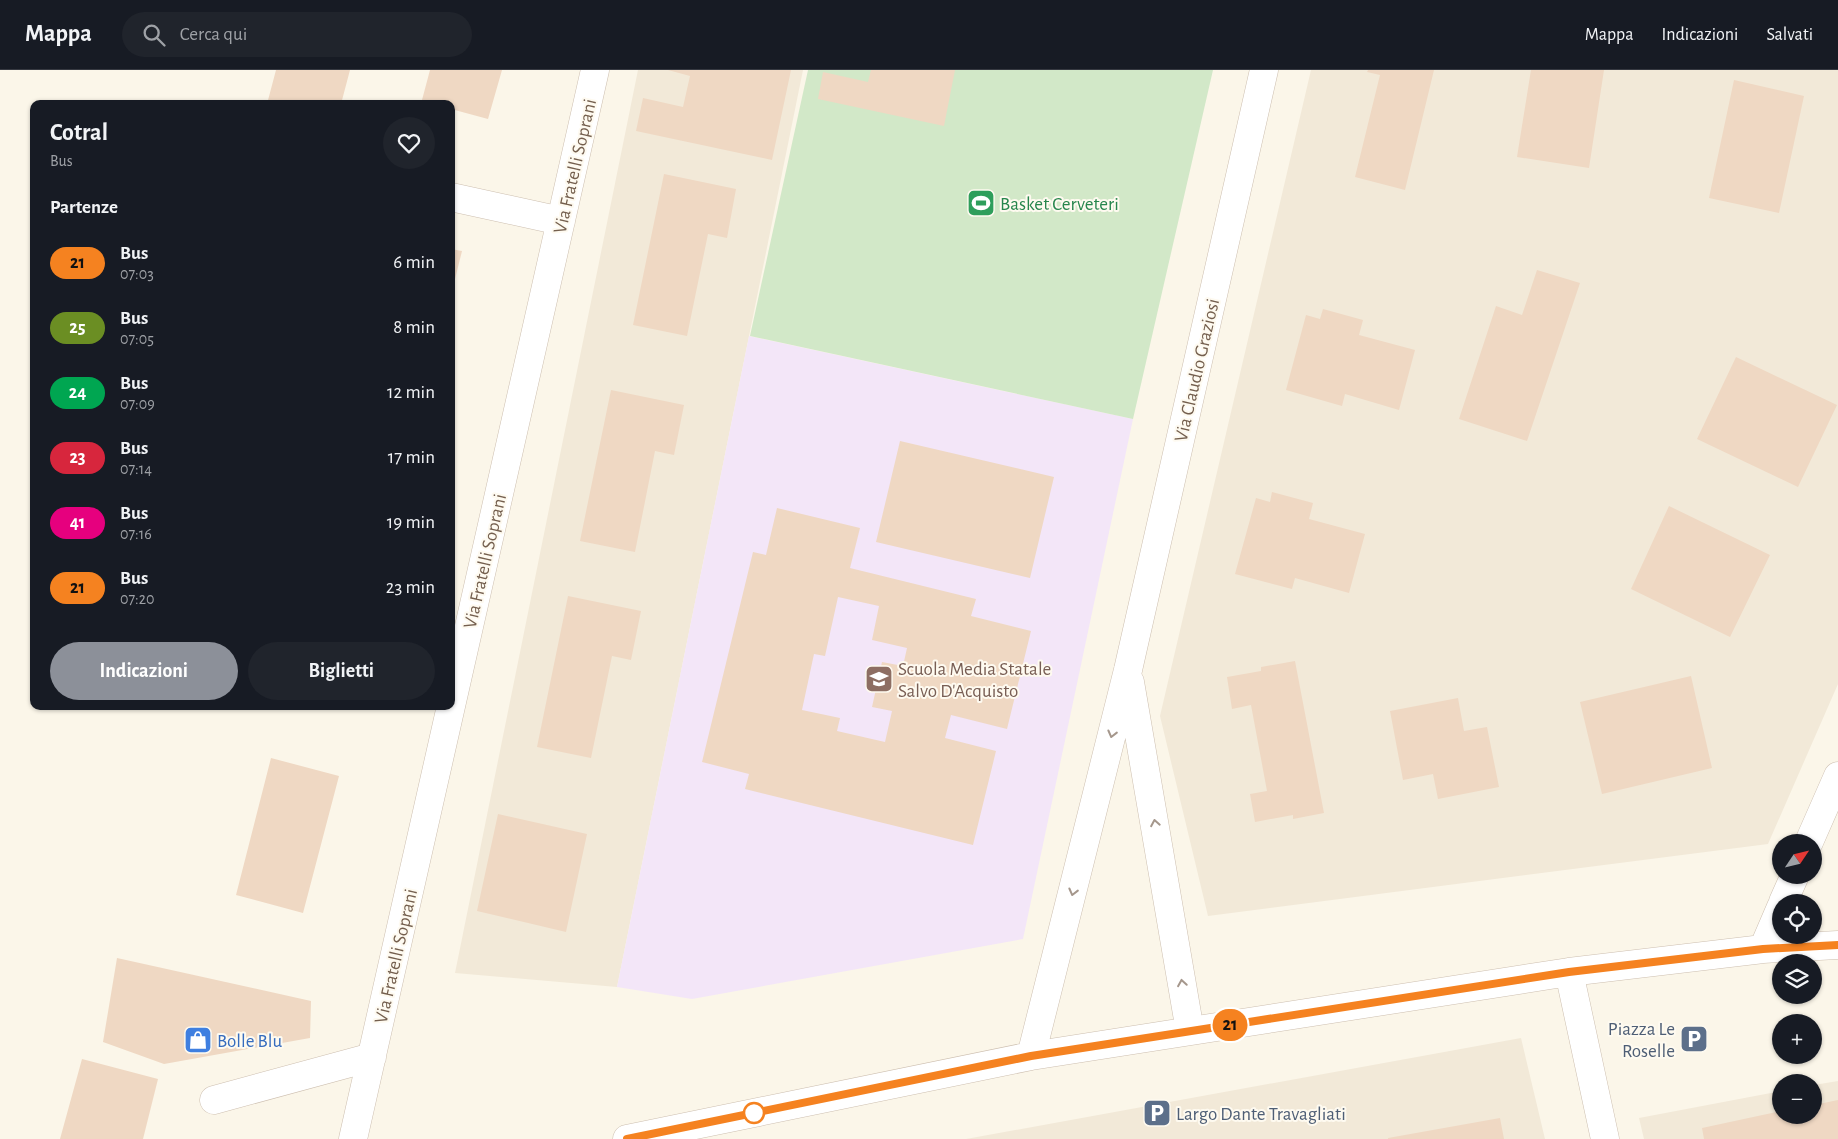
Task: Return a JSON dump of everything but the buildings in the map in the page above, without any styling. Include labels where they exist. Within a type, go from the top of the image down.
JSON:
[{"type":"street","name":"Via Fratelli Soprani","points":[[455,690],[595,70]]},
{"type":"street","name":"Via Claudio Graziosi","points":[[1031,1056],[1128,670],[1264,70]]},
{"type":"street","points":[[455,198],[561,221]]},
{"type":"street","points":[[1128,670],[1190,1031]]},
{"type":"street","name":"Via Fratelli Soprani","points":[[353,1139],[450,710]]},
{"type":"street","points":[[1813,834],[1838,776]]},
{"type":"street","points":[[1763,949],[1772,928]]},
{"type":"street","points":[[627,1139],[668,1135],[1031,1056],[1569,972],[1763,949],[1838,945]]},
{"type":"street","points":[[1569,972],[1605,1139]]},
{"type":"street","points":[[214,1100],[372,1057]]},
{"type":"shaded area","points":[[638,70],[803,70],[617,987],[455,973]]},
{"type":"shaded area","points":[[1311,70],[1838,70],[1838,684],[1768,844],[1208,916],[1160,716]]},
{"type":"shaded area","name":"Scuola Media Statale Salvo D'Acquisto","points":[[749,336],[1133,419],[1023,939],[692,999],[617,987]]},
{"type":"shaded area","points":[[1521,1038],[1545,1139],[966,1139]]},
{"type":"shaded area","points":[[1838,1081],[1838,1139],[1644,1139],[1639,1118],[1772,1093],[1772,1124],[1822,1124],[1822,1084]]},
{"type":"green space","name":"Basket Cerveteri","points":[[808,70],[1213,70],[1133,419],[750,336]]},
{"type":"bus line","name":"21","points":[[627,1139],[1031,1056],[1569,972],[1763,949],[1838,945]]},
{"type":"place","name":"Basket Cerveteri","points":[[981,203]]},
{"type":"place","name":"Scuola Media Statale Salvo D'Acquisto","points":[[879,679]]},
{"type":"place","name":"Piazza Le Roselle","points":[[1694,1039]]},
{"type":"place","name":"Bolle Blu","points":[[198,1040]]},
{"type":"place","name":"Largo Dante Travagliati","points":[[1157,1113]]}]
